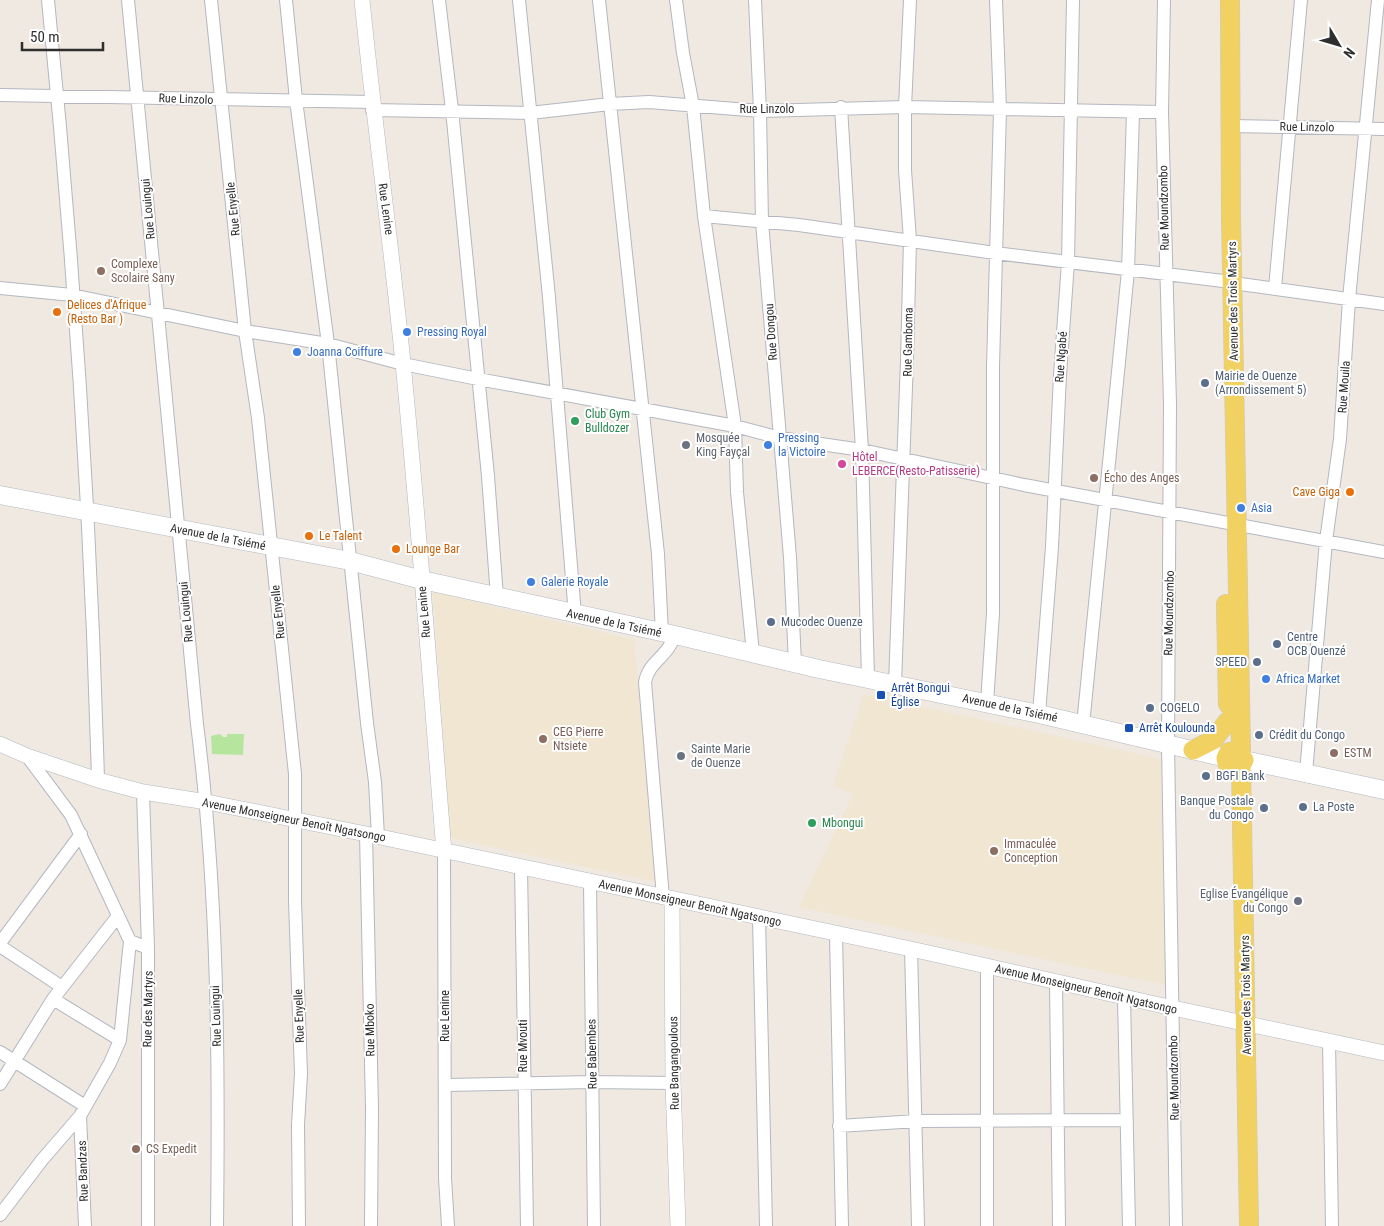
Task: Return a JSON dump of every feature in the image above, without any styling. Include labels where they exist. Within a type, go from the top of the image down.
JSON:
[{"type":"main road","name":"Avenue des Trois Martyrs","points":[[1217,0],[1228,282],[1235,759],[1249,1226]]},
{"type":"main road","name":"Avenue des Trois Martyrs","points":[[1228,282],[1230,0]]},
{"type":"main road","name":"Avenue de la Tsiémé","points":[[0,495],[87,510],[272,548],[350,561],[422,580],[575,615],[1384,790]]},
{"type":"main road","name":"Avenue des Trois Martyrs","points":[[1232,524],[1228,721],[1235,759]]},
{"type":"main road","points":[[1193,750],[1213,740],[1228,721]]},
{"type":"main road","name":"Avenue des Trois Martyrs","points":[[1237,1226],[1242,1023]]},
{"type":"street","points":[[48,0],[58,97],[87,510],[98,780]]},
{"type":"street","name":"Rue Louingui","points":[[128,0],[207,802],[219,1080],[217,1226]]},
{"type":"street","name":"Rue Enyelle","points":[[211,0],[245,331],[258,418],[295,774],[294,820],[301,1074],[298,1125],[299,1226]]},
{"type":"street","name":"Rue Mboko","points":[[286,0],[296,100],[328,344],[375,782],[372,836],[371,1226]]},
{"type":"street","name":"Rue Lenine","points":[[362,0],[372,106],[389,232],[403,364],[444,852],[448,1226]]},
{"type":"street","points":[[439,0],[452,110],[497,597]]},
{"type":"street","points":[[519,0],[558,394],[575,615]]},
{"type":"street","points":[[599,0],[658,554],[669,634],[667,653],[650,667],[645,682],[667,898]]},
{"type":"street","points":[[676,0],[682,53],[694,106],[704,216],[735,426],[737,492],[753,653]]},
{"type":"street","name":"Rue Dongou","points":[[755,0],[762,222],[790,557],[795,663]]},
{"type":"street","name":"Rue Gamboma","points":[[895,684],[910,240],[905,170],[905,107],[910,0]]},
{"type":"street","points":[[988,703],[992,613],[993,366],[1000,109],[996,0]]},
{"type":"street","name":"Rue Ngabé","points":[[1039,714],[1052,557],[1053,490],[1068,262],[1073,0]]},
{"type":"street","name":"Rue Moundzombo","points":[[1164,0],[1162,112],[1170,404],[1168,744],[1176,1226]]},
{"type":"street","points":[[1274,288],[1301,0]]},
{"type":"street","name":"Rue Mouila","points":[[1306,773],[1326,541],[1340,439],[1349,299],[1378,0]]},
{"type":"street","name":"Rue Linzolo","points":[[0,94],[222,101],[296,100],[372,106],[530,113],[610,104],[649,102],[760,111],[841,107],[905,107],[1070,112],[1162,112]]},
{"type":"street","points":[[841,107],[862,450],[868,678]]},
{"type":"street","points":[[1083,725],[1128,271],[1133,113]]},
{"type":"street","name":"Rue Linzolo","points":[[1230,126],[1384,129]]},
{"type":"street","points":[[704,216],[735,217],[762,222],[799,224],[995,254],[1228,282],[1384,304]]},
{"type":"street","points":[[0,288],[72,296],[245,331],[328,344],[403,364],[478,379],[735,426],[780,438],[862,450],[994,479],[1384,552]]},
{"type":"street","name":"Avenue Monseigneur Benoît Ngatsongo","points":[[0,744],[27,756],[98,780],[143,792],[207,802],[912,949],[1124,998],[1384,1053]]},
{"type":"street","points":[[0,1214],[83,1111],[120,1040],[130,941],[71,815],[27,756]]},
{"type":"street","name":"Rue des Martyrs","points":[[143,792],[148,948],[148,1226]]},
{"type":"street","points":[[62,987],[0,944],[81,834]]},
{"type":"street","name":"Rue Mvouti","points":[[521,867],[523,1085],[527,1226]]},
{"type":"street","name":"Rue Babembes","points":[[590,882],[594,1226]]},
{"type":"street","name":"Rue Bangangoulous","points":[[667,898],[678,1226]]},
{"type":"street","points":[[0,1084],[53,999],[118,916]]},
{"type":"street","points":[[759,918],[766,1226]]},
{"type":"street","points":[[836,934],[842,1226]]},
{"type":"street","points":[[130,941],[148,948]]},
{"type":"street","points":[[912,949],[918,1226]]},
{"type":"street","points":[[987,967],[987,1226]]},
{"type":"street","points":[[1056,981],[1059,1226]]},
{"type":"street","points":[[1124,998],[1129,1226]]},
{"type":"street","points":[[53,999],[120,1040]]},
{"type":"street","points":[[1329,1041],[1332,1226]]},
{"type":"street","points":[[0,1052],[83,1111]]},
{"type":"street","points":[[446,1085],[523,1085],[592,1082],[673,1084]]},
{"type":"street","name":"Rue Bandzas","points":[[83,1111],[85,1226]]},
{"type":"street","points":[[839,1126],[916,1121],[1127,1120]]},
{"type":"shaded area","name":"CEG Pierre Ntsiete","points":[[433,592],[634,640],[657,882],[450,838]]},
{"type":"shaded area","name":"Immaculée Conception","points":[[864,694],[1161,759],[1165,985],[799,907],[853,794],[833,786]]},
{"type":"green space","points":[[220,734],[223,737],[227,737],[227,734],[244,734],[243,755],[212,754],[211,736]]},
{"type":"place","name":"Complexe Scolaire Sany","points":[[101,271]]},
{"type":"place","name":"Delices d'Afrique (Resto Bar )","points":[[57,312]]},
{"type":"place","name":"Pressing Royal","points":[[407,332]]},
{"type":"place","name":"Joanna Coiffure","points":[[297,352]]},
{"type":"place","name":"Mairie de Ouenze (Arrondissement 5)","points":[[1205,383]]},
{"type":"place","name":"Club Gym Bulldozer","points":[[575,421]]},
{"type":"place","name":"Mosquée King Fayçal","points":[[686,445]]},
{"type":"place","name":"Pressing la Victoire","points":[[768,445]]},
{"type":"place","name":"Hôtel LEBERCE(Resto-Patisserie)","points":[[842,464]]},
{"type":"place","name":"Écho des Anges","points":[[1094,478]]},
{"type":"place","name":"Cave Giga","points":[[1350,492]]},
{"type":"place","name":"Asia","points":[[1241,508]]},
{"type":"place","name":"Le Talent","points":[[309,536]]},
{"type":"place","name":"Lounge Bar","points":[[396,549]]},
{"type":"place","name":"Galerie Royale","points":[[531,582]]},
{"type":"place","name":"Mucodec Ouenze","points":[[771,622]]},
{"type":"place","name":"Centre OCB Ouenzé","points":[[1277,644]]},
{"type":"place","name":"SPEED","points":[[1257,662]]},
{"type":"place","name":"Africa Market","points":[[1266,679]]},
{"type":"place","name":"Arrêt Bongui Église","points":[[881,695]]},
{"type":"place","name":"COGELO","points":[[1150,708]]},
{"type":"place","name":"Arrêt Koulounda","points":[[1129,728]]},
{"type":"place","name":"Crédit du Congo","points":[[1259,735]]},
{"type":"place","name":"CEG Pierre Ntsiete","points":[[543,739]]},
{"type":"place","name":"ESTM","points":[[1334,753]]},
{"type":"place","name":"Sainte Marie de Ouenze","points":[[681,756]]},
{"type":"place","name":"BGFI Bank","points":[[1206,776]]},
{"type":"place","name":"La Poste","points":[[1303,807]]},
{"type":"place","name":"Banque Postale du Congo","points":[[1264,808]]},
{"type":"place","name":"Mbongui","points":[[812,823]]},
{"type":"place","name":"Immaculée Conception","points":[[994,851]]},
{"type":"place","name":"Eglise Évangélique du Congo","points":[[1298,901]]},
{"type":"place","name":"CS Expedit","points":[[136,1149]]}]
